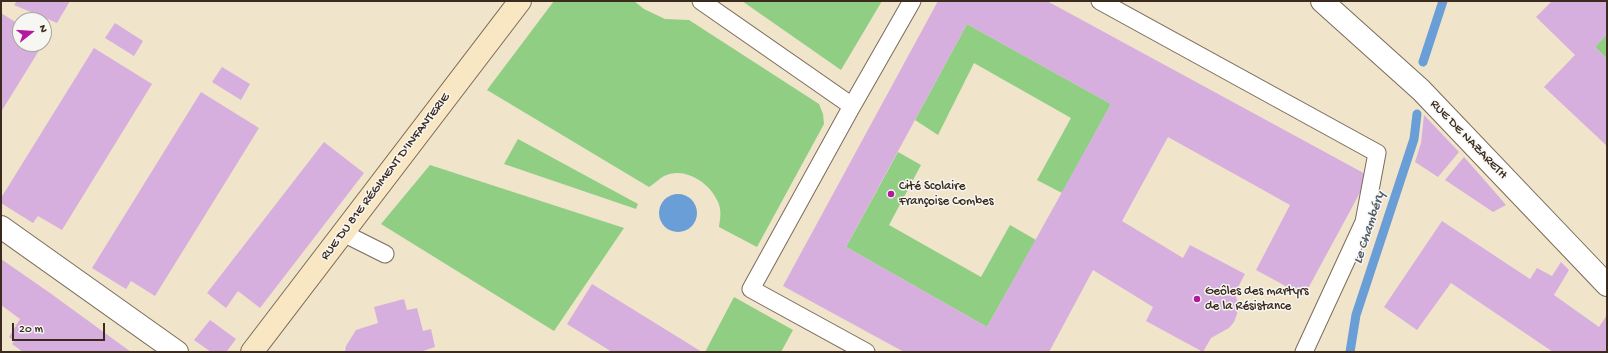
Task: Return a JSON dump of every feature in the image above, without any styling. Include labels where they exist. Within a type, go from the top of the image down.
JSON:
[{"type":"street","name":"RUE DU 81E RÉGIMENT D'INFANTERIE","points":[[252,352],[520,1]]},
{"type":"street","name":"RUE DE NAZARETH","points":[[1322,1],[1421,90],[1607,285]]},
{"type":"street","points":[[1,227],[177,352]]},
{"type":"lane","points":[[701,1],[852,106]]},
{"type":"lane","points":[[866,352],[751,289],[912,1]]},
{"type":"lane","points":[[1100,1],[1377,153],[1364,222],[1304,352]]},
{"type":"lane","points":[[343,233],[385,254]]},
{"type":"green space","points":[[554,1],[634,1],[644,9],[665,19],[689,20],[819,104],[823,114],[824,124],[757,247],[719,227],[720,212],[718,202],[709,189],[696,178],[680,173],[672,173],[664,176],[649,187],[487,90]]},
{"type":"green space","points":[[742,1],[882,1],[841,70]]},
{"type":"green space","points":[[967,24],[1111,104],[1062,193],[1037,180],[1071,118],[974,63],[938,135],[915,120]]},
{"type":"green space","points":[[1607,34],[1607,59],[1595,47]]},
{"type":"green space","points":[[518,139],[638,204],[636,209],[504,164]]},
{"type":"green space","points":[[898,152],[921,165],[889,225],[981,277],[1010,225],[1036,240],[987,327],[846,247]]},
{"type":"green space","points":[[430,165],[624,228],[554,331],[381,224]]},
{"type":"green space","points":[[734,297],[793,330],[781,352],[705,352]]},
{"type":"water","points":[[674,194],[682,194],[692,199],[696,206],[696,220],[692,227],[682,232],[674,232],[664,227],[662,224],[659,217],[659,209],[664,199],[667,197]]},
{"type":"building","points":[[17,1],[70,1],[57,23],[52,21],[52,12],[31,12],[14,5]]},
{"type":"building","points":[[938,1],[1047,1],[1369,176],[1304,296],[1256,270],[1290,205],[1168,137],[1122,221],[1183,258],[1190,245],[1245,274],[1235,293],[1238,304],[1234,322],[1229,328],[1211,338],[1203,352],[1146,321],[1153,307],[1093,270],[1049,352],[904,352],[783,286]],"holes":[[[967,24],[1111,104],[987,327],[846,247]]]},
{"type":"building","points":[[1552,1],[1607,1],[1607,34],[1595,47],[1607,59],[1607,146],[1544,87],[1575,55],[1536,17]]},
{"type":"building","points":[[1,13],[12,20],[12,52],[38,52],[1,112]]},
{"type":"building","points":[[115,23],[143,41],[134,56],[105,38]]},
{"type":"building","points":[[94,48],[152,84],[62,230],[38,216],[33,223],[1,203],[1,198]]},
{"type":"building","points":[[222,67],[250,84],[241,100],[212,82]]},
{"type":"building","points":[[201,92],[259,128],[155,296],[131,281],[126,289],[92,268]]},
{"type":"building","points":[[1424,115],[1459,152],[1438,177],[1415,162],[1421,143]]},
{"type":"building","points":[[324,142],[364,173],[260,308],[238,291],[226,308],[207,293]]},
{"type":"building","points":[[1464,157],[1506,205],[1493,212],[1445,180]]},
{"type":"building","points":[[1442,221],[1530,279],[1537,268],[1552,276],[1561,262],[1569,270],[1554,295],[1599,327],[1607,315],[1607,352],[1553,352],[1451,283],[1417,330],[1384,307]]},
{"type":"building","points":[[1,259],[131,352],[23,352],[12,344],[14,341],[9,337],[20,319],[1,305]]},
{"type":"building","points":[[592,284],[702,352],[612,352],[567,324]]},
{"type":"building","points":[[404,299],[407,310],[417,308],[423,331],[431,329],[435,347],[420,352],[341,352],[345,351],[346,346],[356,330],[378,323],[374,307]]},
{"type":"building","points":[[210,320],[236,339],[227,351],[211,352],[194,340]]},
{"type":"waterway","name":"Le Chambéry","points":[[1423,62],[1443,1]]},
{"type":"waterway","name":"Le Chambéry","points":[[1350,352],[1356,315],[1414,139],[1417,114]]},
{"type":"place","name":"Cité Scolaire Françoise Combes","points":[[891,194]]},
{"type":"place","name":"Geôles des martyrs de la Résistance","points":[[1197,299]]}]
